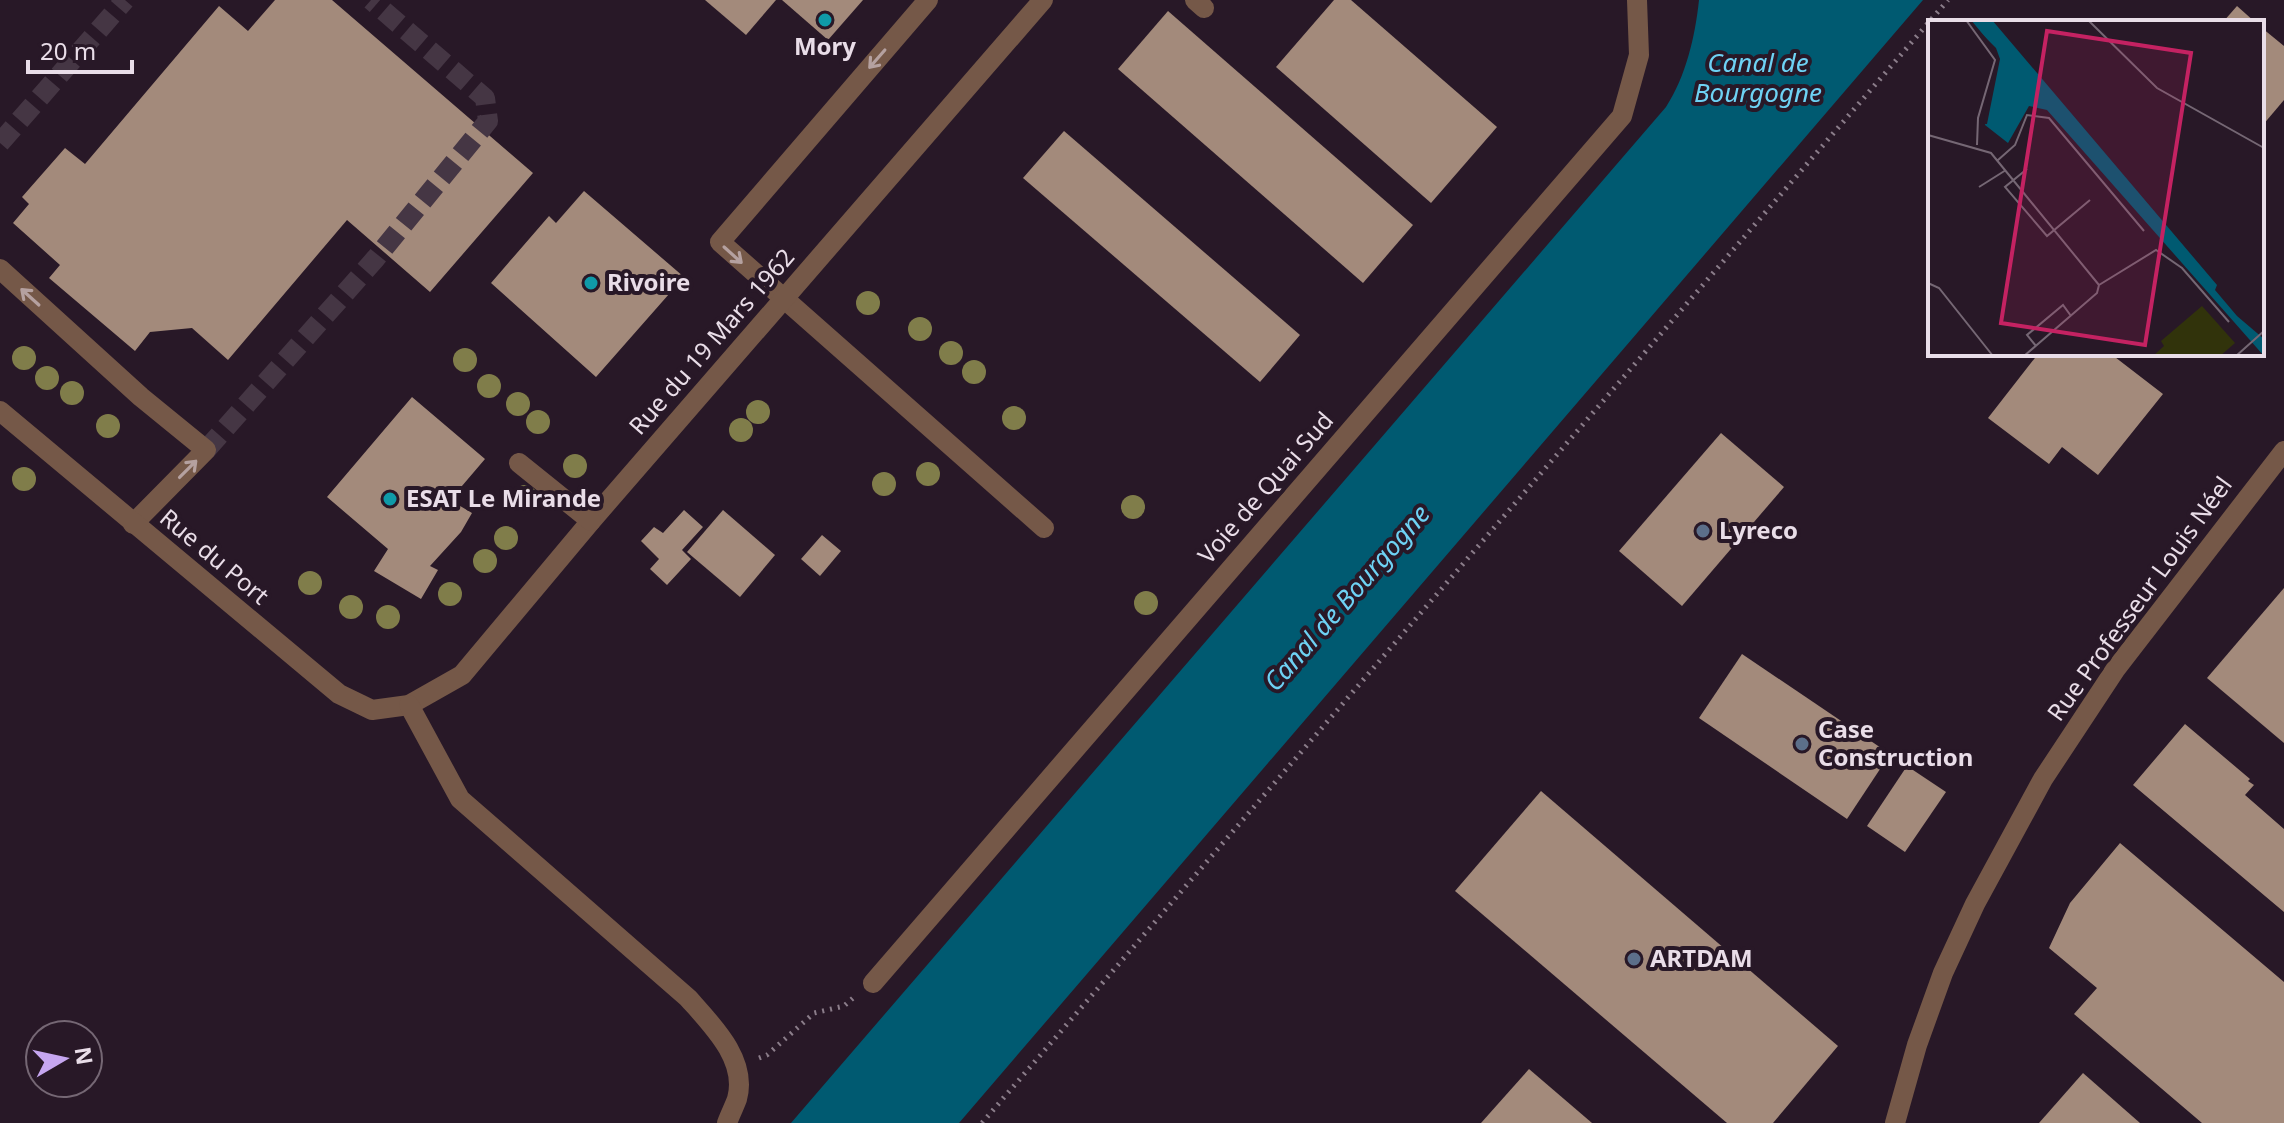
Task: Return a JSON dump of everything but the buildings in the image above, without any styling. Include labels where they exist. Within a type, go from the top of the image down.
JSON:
[{"type":"street","points":[[928,0],[720,242],[1044,528]]},
{"type":"street","name":"Rue du 19 Mars 1962","points":[[409,705],[462,675],[591,521],[1043,0]]},
{"type":"street","name":"Voie de Quai Sud","points":[[873,983],[1622,116],[1639,55],[1637,0]]},
{"type":"street","points":[[0,269],[141,397],[206,450],[133,524]]},
{"type":"street","name":"Rue du Port","points":[[0,411],[339,694],[372,710],[409,705]]},
{"type":"street","name":"Rue Professeur Louis Néel","points":[[1895,1123],[1917,1045],[1943,973],[1975,904],[2043,779],[2115,670],[2282,456]]},
{"type":"street","points":[[519,463],[591,521]]},
{"type":"street","points":[[409,705],[460,799],[688,998],[721,1035],[736,1066],[738,1096],[727,1123]]},
{"type":"path","points":[[1931,20],[1948,0]]},
{"type":"path","points":[[982,1123],[1928,23]]},
{"type":"path","points":[[736,1066],[767,1055],[814,1013],[844,1006],[873,983]]},
{"type":"water","name":"Canal de Bourgogne","points":[[1699,0],[1923,0],[959,1123],[791,1123],[1666,107],[1688,56]]},
{"type":"tunnel","points":[[0,143],[125,0]]},
{"type":"tunnel","points":[[206,450],[376,258],[488,121],[485,98],[371,0]]},
{"type":"place","name":"Mory","points":[[825,20]]},
{"type":"place","name":"Rivoire","points":[[591,283]]},
{"type":"place","name":"ESAT Le Mirande","points":[[390,499]]},
{"type":"place","name":"Lyreco","points":[[1703,531]]},
{"type":"place","name":"Case Construction","points":[[1802,744]]},
{"type":"place","name":"ARTDAM","points":[[1634,959]]}]
